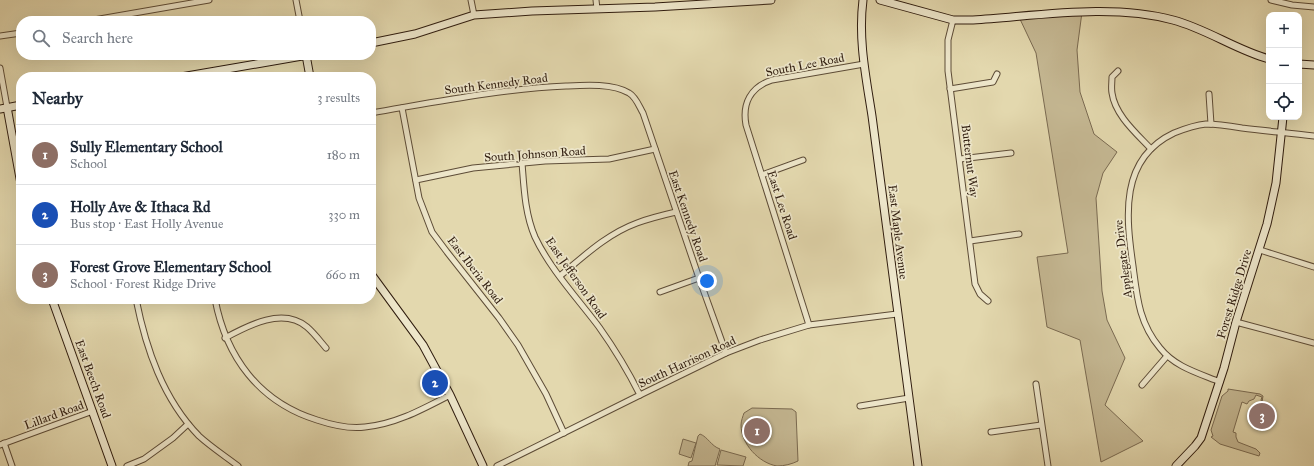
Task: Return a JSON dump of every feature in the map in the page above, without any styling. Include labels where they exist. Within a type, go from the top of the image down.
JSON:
[{"type":"street","points":[[117,16],[209,0]]},
{"type":"street","points":[[296,0],[299,16]]},
{"type":"street","points":[[471,0],[474,15]]},
{"type":"street","points":[[596,0],[597,9]]},
{"type":"street","points":[[376,42],[415,34],[474,15],[771,0]]},
{"type":"street","name":"East Maple Avenue","points":[[863,0],[860,17],[864,64],[918,466]]},
{"type":"street","points":[[880,0],[953,20],[973,20],[1100,11],[1158,16],[1190,25],[1251,53],[1266,57]]},
{"type":"street","points":[[1271,0],[1297,3],[1314,7]]},
{"type":"street","name":"Butternut Way","points":[[953,20],[948,40],[948,71],[950,89],[975,284],[980,294],[988,301]]},
{"type":"street","points":[[0,36],[16,34]]},
{"type":"street","points":[[210,72],[278,60]]},
{"type":"street","points":[[308,60],[309,72]]},
{"type":"street","name":"South Lee Road","points":[[752,92],[764,82],[864,64]]},
{"type":"street","points":[[1302,64],[1314,65]]},
{"type":"street","points":[[0,68],[3,108],[16,158]]},
{"type":"street","points":[[1118,71],[1112,77],[1112,94],[1119,112],[1132,129],[1151,149]]},
{"type":"street","points":[[950,89],[993,82],[997,74]]},
{"type":"street","name":"South Kennedy Road","points":[[376,111],[503,91],[533,88],[600,85],[618,88],[624,91]]},
{"type":"street","name":"East Kennedy Road","points":[[624,91],[629,93],[643,112],[676,212],[726,353]]},
{"type":"street","name":"East Lee Road","points":[[752,92],[746,106],[745,120],[809,325]]},
{"type":"street","points":[[1209,94],[1211,124]]},
{"type":"street","points":[[3,108],[16,105]]},
{"type":"street","name":"East Iberia Road","points":[[402,108],[419,198],[432,232],[499,318],[518,345],[546,394],[564,433]]},
{"type":"street","name":"Forest Ridge Drive","points":[[1176,466],[1201,438],[1220,382],[1236,322],[1260,250],[1273,202],[1283,120]]},
{"type":"street","name":"Applegate Drive","points":[[1220,382],[1186,369],[1167,356],[1152,338],[1145,325],[1140,311],[1128,231],[1130,188],[1138,168],[1151,149],[1156,144],[1174,133],[1190,127],[1211,124],[1314,136]]},
{"type":"street","name":"South Johnson Road","points":[[416,180],[473,168],[545,161],[609,159],[655,149]]},
{"type":"street","points":[[960,159],[1011,153]]},
{"type":"street","points":[[762,175],[803,160]]},
{"type":"street","name":"East Jefferson Road","points":[[522,163],[524,197],[535,237],[547,258],[620,359],[640,395]]},
{"type":"street","points":[[560,276],[592,249],[620,231],[637,223],[676,212]]},
{"type":"street","points":[[970,242],[1018,234]]},
{"type":"street","points":[[1260,250],[1314,267]]},
{"type":"street","points":[[660,292],[699,278]]},
{"type":"street","points":[[376,281],[423,345],[450,395],[483,466]]},
{"type":"street","name":"East Beech Road","points":[[54,304],[112,466]]},
{"type":"street","points":[[137,304],[145,337],[156,369],[172,399],[188,424],[201,437],[238,466]]},
{"type":"street","points":[[216,304],[218,319],[225,338],[242,368],[251,379],[278,402],[294,411],[322,422],[349,427],[379,425],[404,417],[450,395]]},
{"type":"street","name":"South Harrison Road","points":[[497,466],[726,353],[760,340],[809,325],[897,314]]},
{"type":"street","points":[[225,338],[262,321],[272,318],[283,318],[296,321],[308,328],[326,348]]},
{"type":"street","points":[[1236,322],[1314,344]]},
{"type":"street","points":[[1142,385],[1167,356]]},
{"type":"street","points":[[1036,384],[1048,466]]},
{"type":"street","points":[[860,406],[909,398]]},
{"type":"street","name":"Lillard Road","points":[[2,444],[93,411]]},
{"type":"street","points":[[127,466],[144,459],[173,438],[188,424]]},
{"type":"street","points":[[991,432],[1041,425]]},
{"type":"street","points":[[2,444],[12,466]]},
{"type":"shaded area","points":[[1082,12],[1077,50],[1080,92],[1094,134],[1117,152],[1103,173],[1096,198],[1102,291],[1107,320],[1125,358],[1105,405],[1143,441],[1101,462],[1080,340],[1047,327],[1037,257],[1068,253],[1036,53],[1019,17]]},
{"type":"shaded area","points":[[1228,389],[1260,394],[1263,396],[1262,402],[1262,397],[1256,395],[1254,399],[1249,401],[1247,404],[1242,402],[1233,432],[1236,433],[1238,442],[1256,449],[1260,453],[1259,456],[1220,444],[1211,437],[1213,436],[1211,430],[1222,396],[1228,391]]},
{"type":"shaded area","points":[[752,408],[792,409],[796,412],[798,461],[788,465],[777,466],[764,461],[752,452],[744,439],[741,425],[744,413]]},
{"type":"shaded area","points":[[700,434],[720,449],[715,466],[688,466],[689,462],[692,461],[698,436]]},
{"type":"shaded area","points":[[683,439],[696,443],[691,458],[679,454]]},
{"type":"shaded area","points":[[721,450],[746,457],[743,466],[717,465]]},
{"type":"place","name":"Holly Ave & Ithaca Rd","points":[[435,383]]},
{"type":"place","name":"Forest Grove Elementary School","points":[[1262,416]]},
{"type":"place","name":"Sully Elementary School","points":[[757,431]]}]
